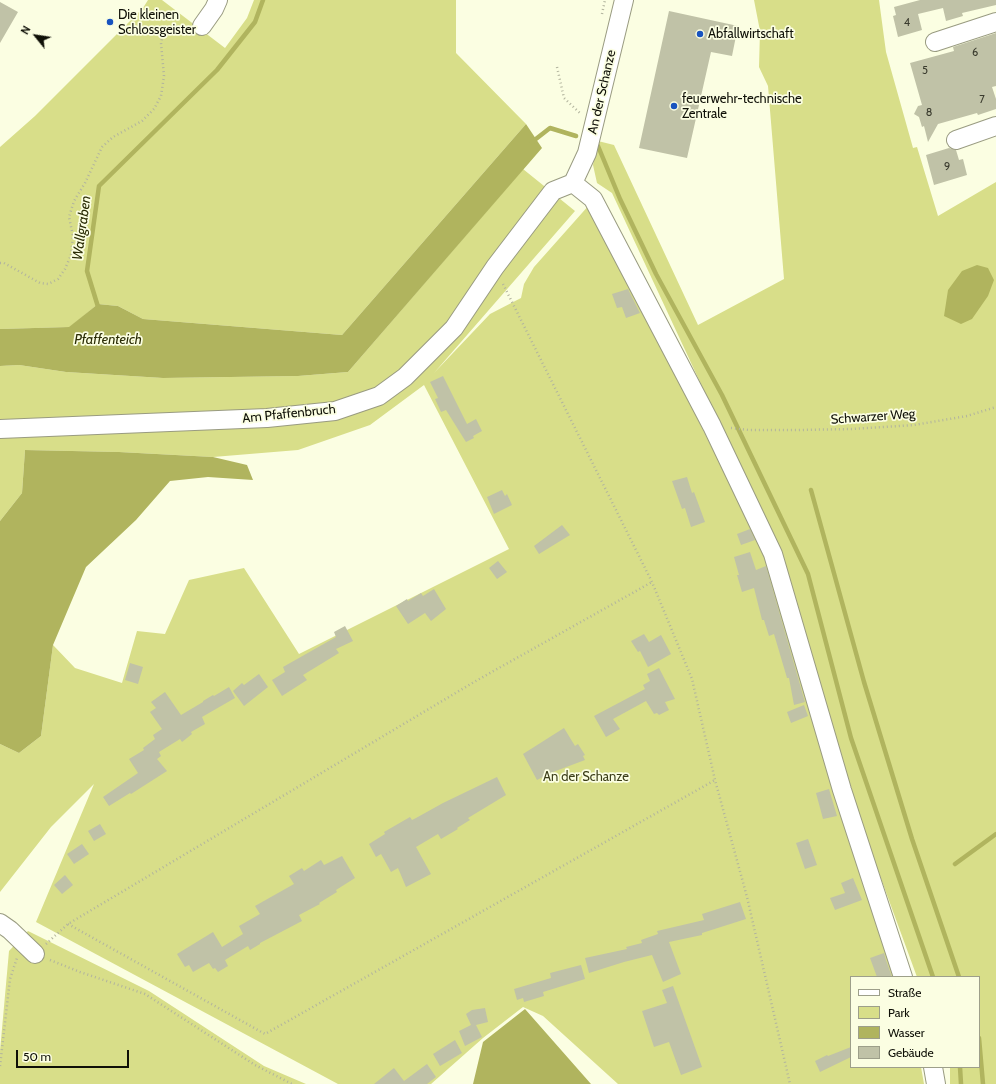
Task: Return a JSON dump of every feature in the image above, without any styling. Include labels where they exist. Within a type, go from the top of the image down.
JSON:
[{"type":"street","points":[[202,26],[214,9],[218,0]]},
{"type":"street","name":"An der Schanze","points":[[574,183],[587,153],[624,0]]},
{"type":"street","points":[[934,42],[996,22]]},
{"type":"street","points":[[956,140],[996,126]]},
{"type":"street","points":[[574,183],[593,199],[712,426],[773,554],[842,790],[903,976]]},
{"type":"street","name":"Am Pfaffenbruch","points":[[0,429],[267,418],[335,411],[379,396],[406,377],[454,328],[495,267],[552,191],[574,183]]},
{"type":"street","points":[[0,923],[10,930],[35,954]]},
{"type":"street","points":[[933,1068],[936,1084]]},
{"type":"path","points":[[0,263],[4,263],[40,283],[48,284],[58,279],[65,269],[71,255],[73,236],[69,217],[74,201],[85,183],[102,147],[113,137],[142,121],[154,109],[162,96],[164,76],[161,43],[163,33],[168,29],[193,30],[202,26]]},
{"type":"path","points":[[557,67],[564,98],[583,116]]},
{"type":"path","points":[[495,267],[652,582],[692,679],[714,780],[747,897],[790,1084]]},
{"type":"path","name":"Schwarzer Weg","points":[[749,430],[852,429],[914,425],[967,416],[996,407]]},
{"type":"path","points":[[292,1084],[255,1066],[145,994],[80,972],[35,954],[68,924],[474,682],[652,582]]},
{"type":"path","points":[[68,924],[265,1034],[714,780]]},
{"type":"path","points":[[0,1066],[10,979],[22,942]]},
{"type":"green space","points":[[148,0],[162,0],[225,48],[247,18],[254,0],[456,0],[456,53],[526,124],[342,335],[143,319],[118,306],[98,304],[70,327],[0,329],[0,147],[35,116],[143,8]]},
{"type":"green space","points":[[754,0],[879,0],[886,52],[913,148],[917,147],[938,216],[996,182],[996,1084],[950,1084],[950,1068],[980,1068],[980,976],[917,976],[868,843],[780,554],[612,193],[597,183],[593,165],[598,141],[614,145],[698,325],[784,279],[768,86],[759,67],[760,31]]},
{"type":"green space","name":"An der Schanze","points":[[523,169],[575,211],[434,373],[490,314],[521,298],[524,284],[534,267],[590,204],[768,561],[899,976],[850,976],[850,1068],[921,1068],[924,1084],[618,1084],[543,1016],[523,1007],[483,1038],[431,1084],[338,1084],[36,922],[94,784],[51,827],[0,892],[0,744],[19,753],[41,736],[53,645],[75,668],[122,683],[137,631],[165,634],[189,580],[244,568],[299,654],[509,549],[424,385],[370,425],[298,450],[213,457],[119,452],[25,450],[22,493],[0,521],[0,366],[19,365],[66,372],[163,378],[298,376],[348,372]]},
{"type":"green space","points":[[28,931],[149,991],[264,1066],[306,1084],[0,1084],[0,1051],[9,951]]},
{"type":"water","name":"Pfaffenteich","points":[[526,124],[542,148],[348,372],[298,376],[163,378],[66,372],[19,365],[0,366],[0,329],[69,327],[98,304],[118,306],[143,319],[342,335]]},
{"type":"water","points":[[977,265],[988,268],[994,280],[988,296],[972,319],[961,324],[944,316],[948,290],[962,271]]},
{"type":"water","points":[[25,450],[119,452],[213,457],[247,465],[253,480],[208,477],[170,481],[136,520],[86,567],[53,645],[41,736],[19,753],[0,744],[0,521],[22,493]]},
{"type":"water","points":[[525,1009],[591,1084],[473,1084],[483,1042]]},
{"type":"building","points":[[920,0],[996,0],[996,5],[962,13],[963,16],[946,21],[943,8],[918,14],[922,30],[898,37],[893,16],[896,15],[894,7]]},
{"type":"building","points":[[0,2],[18,12],[0,43]]},
{"type":"building","name":"feuerwehr-technische Zentrale","points":[[669,11],[738,26],[732,56],[711,52],[687,158],[639,148]]},
{"type":"building","points":[[996,33],[996,86],[992,87],[996,99],[996,109],[978,115],[977,113],[938,124],[928,142],[924,126],[922,127],[919,117],[914,114],[918,106],[922,105],[910,63],[954,51],[953,47]]},
{"type":"building","points":[[949,148],[956,150],[959,160],[963,159],[967,175],[934,185],[926,155]]},
{"type":"building","points":[[628,289],[640,313],[626,318],[622,307],[617,308],[612,294]]},
{"type":"building","points":[[443,376],[467,424],[476,419],[482,431],[473,436],[474,438],[466,442],[446,410],[441,412],[435,399],[438,398],[430,382]]},
{"type":"building","points":[[687,477],[692,493],[694,492],[705,522],[691,527],[685,508],[682,509],[672,481]]},
{"type":"building","points":[[502,490],[505,496],[507,494],[512,505],[494,514],[487,497]]},
{"type":"building","points":[[562,525],[570,535],[539,554],[534,546]]},
{"type":"building","points":[[750,529],[755,540],[741,545],[737,534]]},
{"type":"building","points":[[750,552],[756,570],[766,566],[805,702],[794,705],[789,678],[787,678],[774,634],[769,636],[764,620],[762,620],[754,588],[742,592],[734,557]]},
{"type":"building","points":[[498,561],[507,572],[497,579],[489,568]]},
{"type":"building","points":[[434,589],[446,609],[431,621],[425,613],[408,624],[396,606],[421,593],[423,596]]},
{"type":"building","points":[[345,626],[353,641],[336,649],[339,653],[303,675],[307,680],[282,696],[272,680],[285,672],[283,667],[336,637],[334,632]]},
{"type":"building","points":[[644,634],[649,642],[661,635],[671,654],[648,667],[640,651],[638,652],[631,641]]},
{"type":"building","points":[[130,663],[143,667],[138,684],[125,680]]},
{"type":"building","points":[[659,668],[675,699],[665,702],[669,710],[659,715],[657,713],[654,714],[646,701],[613,719],[620,729],[606,737],[594,716],[645,689],[643,685],[650,681],[647,674]]},
{"type":"building","points":[[259,674],[268,687],[244,706],[233,691],[242,683],[244,685]]},
{"type":"building","points":[[229,687],[235,698],[202,717],[205,724],[191,732],[192,734],[182,742],[180,739],[159,752],[161,756],[157,759],[167,771],[109,806],[103,797],[138,773],[129,759],[144,750],[143,748],[155,739],[153,735],[162,729],[150,712],[156,708],[151,702],[165,692],[181,715]]},
{"type":"building","points":[[804,705],[808,716],[791,723],[787,712]]},
{"type":"building","points":[[564,728],[575,746],[578,744],[585,755],[583,756],[585,760],[553,772],[537,780],[523,754]]},
{"type":"building","points":[[497,777],[506,795],[468,818],[470,820],[441,839],[438,834],[416,847],[431,874],[406,887],[398,868],[391,872],[381,854],[376,857],[369,844],[385,834],[384,832],[410,817],[412,820]]},
{"type":"building","points":[[829,789],[837,816],[823,819],[816,793]]},
{"type":"building","points":[[100,824],[106,834],[94,841],[88,831]]},
{"type":"building","points":[[808,839],[817,865],[805,869],[796,843]]},
{"type":"building","points":[[82,844],[89,854],[74,864],[67,854]]},
{"type":"building","points":[[342,856],[355,878],[336,890],[337,892],[319,903],[320,904],[299,915],[302,921],[260,943],[250,950],[248,946],[225,960],[228,966],[218,972],[215,968],[213,969],[209,963],[193,972],[189,965],[185,967],[177,954],[213,932],[222,947],[243,934],[239,926],[260,914],[255,906],[294,884],[289,876],[302,868],[304,871],[321,860],[324,865]]},
{"type":"building","points":[[65,875],[73,885],[62,894],[54,885]]},
{"type":"building","points":[[853,878],[862,900],[835,910],[830,898],[845,893],[841,883]]},
{"type":"building","points":[[740,902],[746,919],[702,933],[702,935],[669,942],[681,974],[663,982],[652,955],[589,973],[585,958],[627,949],[626,947],[642,943],[641,940],[658,934],[657,931],[704,920],[702,914]]},
{"type":"building","points":[[884,953],[892,976],[877,976],[870,958]]},
{"type":"building","points":[[581,965],[585,979],[543,992],[544,996],[524,1002],[523,998],[517,1000],[514,989],[551,978],[550,973]]},
{"type":"building","points":[[673,986],[702,1067],[681,1075],[669,1042],[654,1047],[642,1011],[667,1003],[662,990]]},
{"type":"building","points":[[485,1008],[488,1022],[476,1025],[482,1037],[465,1046],[459,1031],[471,1025],[466,1014],[472,1010]]},
{"type":"building","points":[[455,1040],[462,1053],[440,1066],[433,1054]]},
{"type":"building","points":[[850,1047],[850,1057],[820,1072],[815,1061],[827,1055],[828,1056]]},
{"type":"building","points":[[427,1064],[436,1077],[427,1084],[374,1084],[394,1068],[404,1081]]},
{"type":"waterway","name":"Wallgraben","points":[[99,310],[87,271],[99,186],[217,70],[255,22],[263,0]]},
{"type":"waterway","points":[[532,142],[550,128],[576,136]]},
{"type":"waterway","points":[[598,146],[620,199],[656,274],[722,395],[808,574],[851,738],[933,976]]},
{"type":"waterway","points":[[811,490],[864,682],[912,839],[959,976]]},
{"type":"waterway","points":[[955,864],[996,834]]},
{"type":"waterway","points":[[980,1050],[983,1084]]},
{"type":"waterway","points":[[960,1068],[961,1084]]},
{"type":"place","name":"Die kleinen Schlossgeister","points":[[110,22]]},
{"type":"place","name":"Abfallwirtschaft","points":[[700,34]]},
{"type":"place","name":"feuerwehr-technische Zentrale","points":[[674,106]]}]
